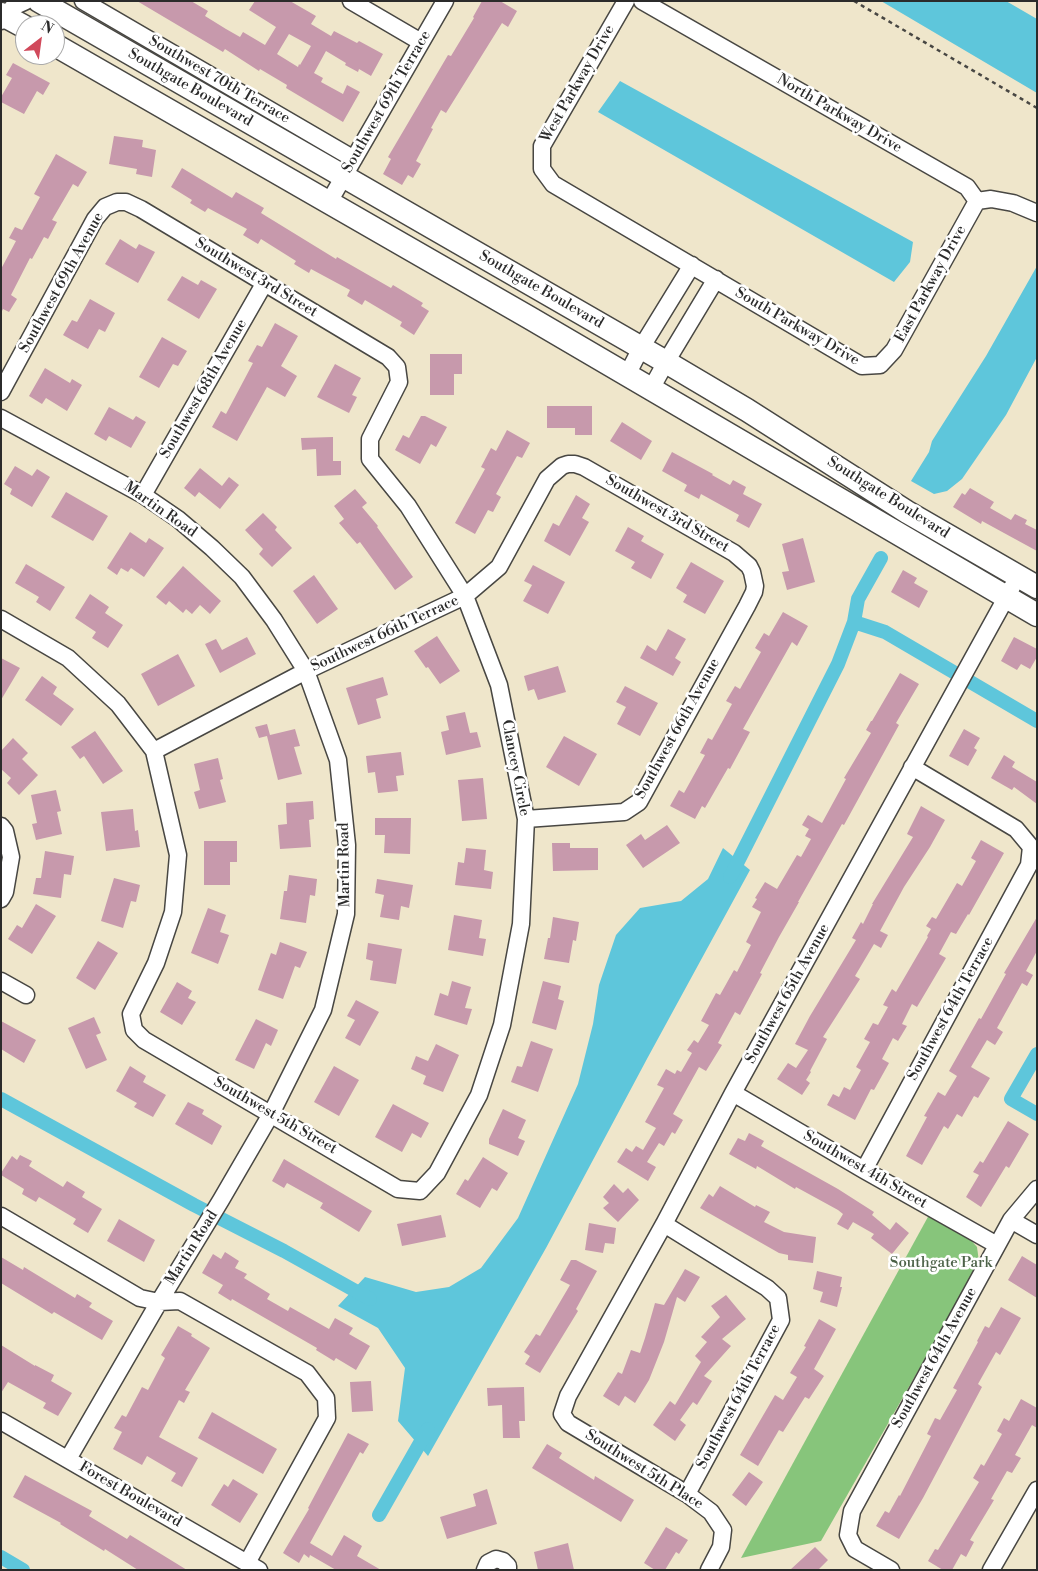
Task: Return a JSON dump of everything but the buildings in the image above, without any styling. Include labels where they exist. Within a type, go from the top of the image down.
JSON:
[{"type":"main road","name":"Southgate Boulevard","points":[[40,1],[349,168],[641,348],[747,410],[907,512],[1028,581]]},
{"type":"main road","points":[[3,13],[15,21]]},
{"type":"main road","name":"Southgate Boulevard","points":[[65,50],[652,389],[1037,615]]},
{"type":"street","points":[[3,13],[26,1]]},
{"type":"street","name":"Southwest 70th Terrace","points":[[83,1],[349,168]]},
{"type":"street","points":[[351,1],[421,42]]},
{"type":"street","name":"Southwest 69th Terrace","points":[[328,202],[445,1]]},
{"type":"street","name":"West Parkway Drive","points":[[542,169],[542,146],[626,1]]},
{"type":"street","name":"North Parkway Drive","points":[[642,1],[967,187],[977,201]]},
{"type":"street","name":"South Parkway Drive","points":[[542,169],[553,184],[862,366],[880,365]]},
{"type":"street","points":[[977,201],[991,198],[1013,203],[1037,213]]},
{"type":"street","name":"East Parkway Drive","points":[[880,365],[894,350],[977,201]]},
{"type":"street","name":"Southwest 3rd Street","points":[[111,204],[126,202],[141,209],[388,357],[397,367]]},
{"type":"street","name":"Southwest 69th Avenue","points":[[1,392],[95,218],[100,211],[111,204]]},
{"type":"street","points":[[627,375],[641,348],[692,265]]},
{"type":"street","points":[[652,389],[666,362],[716,280]]},
{"type":"street","name":"Southwest 68th Avenue","points":[[144,495],[264,284]]},
{"type":"street","name":"Clancey Circle","points":[[397,367],[399,382],[370,439],[370,459],[408,506],[465,596],[499,685],[526,819],[521,924],[502,1025],[479,1095],[437,1173],[420,1191]]},
{"type":"street","name":"Martin Road","points":[[1,418],[144,495],[178,519],[242,576],[274,620],[306,671],[338,760],[347,845],[346,914],[323,1010],[271,1114],[158,1302],[68,1459]]},
{"type":"street","name":"Southwest 3rd Street","points":[[568,464],[584,467],[734,553],[749,566],[754,579]]},
{"type":"street","name":"Southwest 66th Terrace","points":[[154,751],[306,671],[465,596],[499,566],[547,479],[556,470],[568,464]]},
{"type":"street","name":"Southwest 66th Avenue","points":[[526,819],[624,812],[639,802],[747,606],[754,592],[754,579]]},
{"type":"street","name":"Southwest 65th Avenue","points":[[562,1414],[568,1396],[664,1224],[733,1093],[1006,597],[1028,581]]},
{"type":"street","points":[[1,619],[68,658],[118,704],[154,751]]},
{"type":"street","name":"Southwest 5th Street","points":[[154,751],[178,855],[173,912],[156,963],[131,1014],[134,1030],[144,1040],[398,1189],[420,1191]]},
{"type":"street","name":"Southwest 64th Terrace","points":[[864,1170],[1029,865],[1031,846],[1016,829],[912,767]]},
{"type":"street","points":[[1,826],[5,831],[12,858],[5,892],[1,899]]},
{"type":"street","points":[[1,981],[26,995]]},
{"type":"street","name":"Southwest 4th Street","points":[[733,1093],[997,1246]]},
{"type":"street","name":"Southwest 64th Avenue","points":[[891,1570],[855,1549],[848,1535],[852,1510],[1011,1220],[1037,1189]]},
{"type":"street","points":[[1,1216],[140,1298],[158,1302],[180,1301],[307,1374],[326,1398],[327,1418],[253,1566]]},
{"type":"street","points":[[1011,1220],[1037,1235]]},
{"type":"street","name":"Southwest 64th Terrace","points":[[664,1224],[767,1288],[778,1298],[781,1320],[687,1494]]},
{"type":"street","name":"Southwest 5th Place","points":[[562,1414],[568,1423],[687,1494],[711,1512],[723,1530],[721,1547],[709,1570]]},
{"type":"street","name":"Forest Boulevard","points":[[1,1421],[253,1566]]},
{"type":"street","points":[[991,1570],[1037,1490]]},
{"type":"street","points":[[485,1570],[488,1563],[496,1559],[503,1561],[508,1566],[508,1570]]},
{"type":"path","points":[[854,1],[1037,108]]},
{"type":"green space","name":"Southgate Park","points":[[929,1215],[969,1238],[977,1247],[979,1262],[975,1271],[821,1541],[741,1558]]},
{"type":"water","points":[[881,1],[1006,1],[1037,19],[1037,93]]},
{"type":"water","points":[[620,81],[913,242],[910,262],[894,282],[598,112]]},
{"type":"water","points":[[1037,266],[1037,357],[1006,415],[962,479],[947,491],[934,494],[911,481],[929,452],[932,441],[986,356]]},
{"type":"water","points":[[723,848],[750,870],[546,1248],[428,1456],[398,1421],[405,1368],[378,1328],[338,1306],[365,1277],[416,1292],[449,1287],[481,1268],[518,1218],[578,1084],[593,1024],[599,985],[616,935],[640,908],[681,901],[708,879]]},
{"type":"waterway","points":[[730,877],[838,664],[854,622],[858,599],[881,558]]},
{"type":"waterway","points":[[854,622],[885,632],[1037,721]]},
{"type":"waterway","points":[[1037,1054],[1011,1099],[1037,1114]]},
{"type":"waterway","points":[[1,1099],[370,1299]]},
{"type":"waterway","points":[[379,1515],[428,1429]]},
{"type":"waterway","points":[[1,1557],[23,1570]]}]
